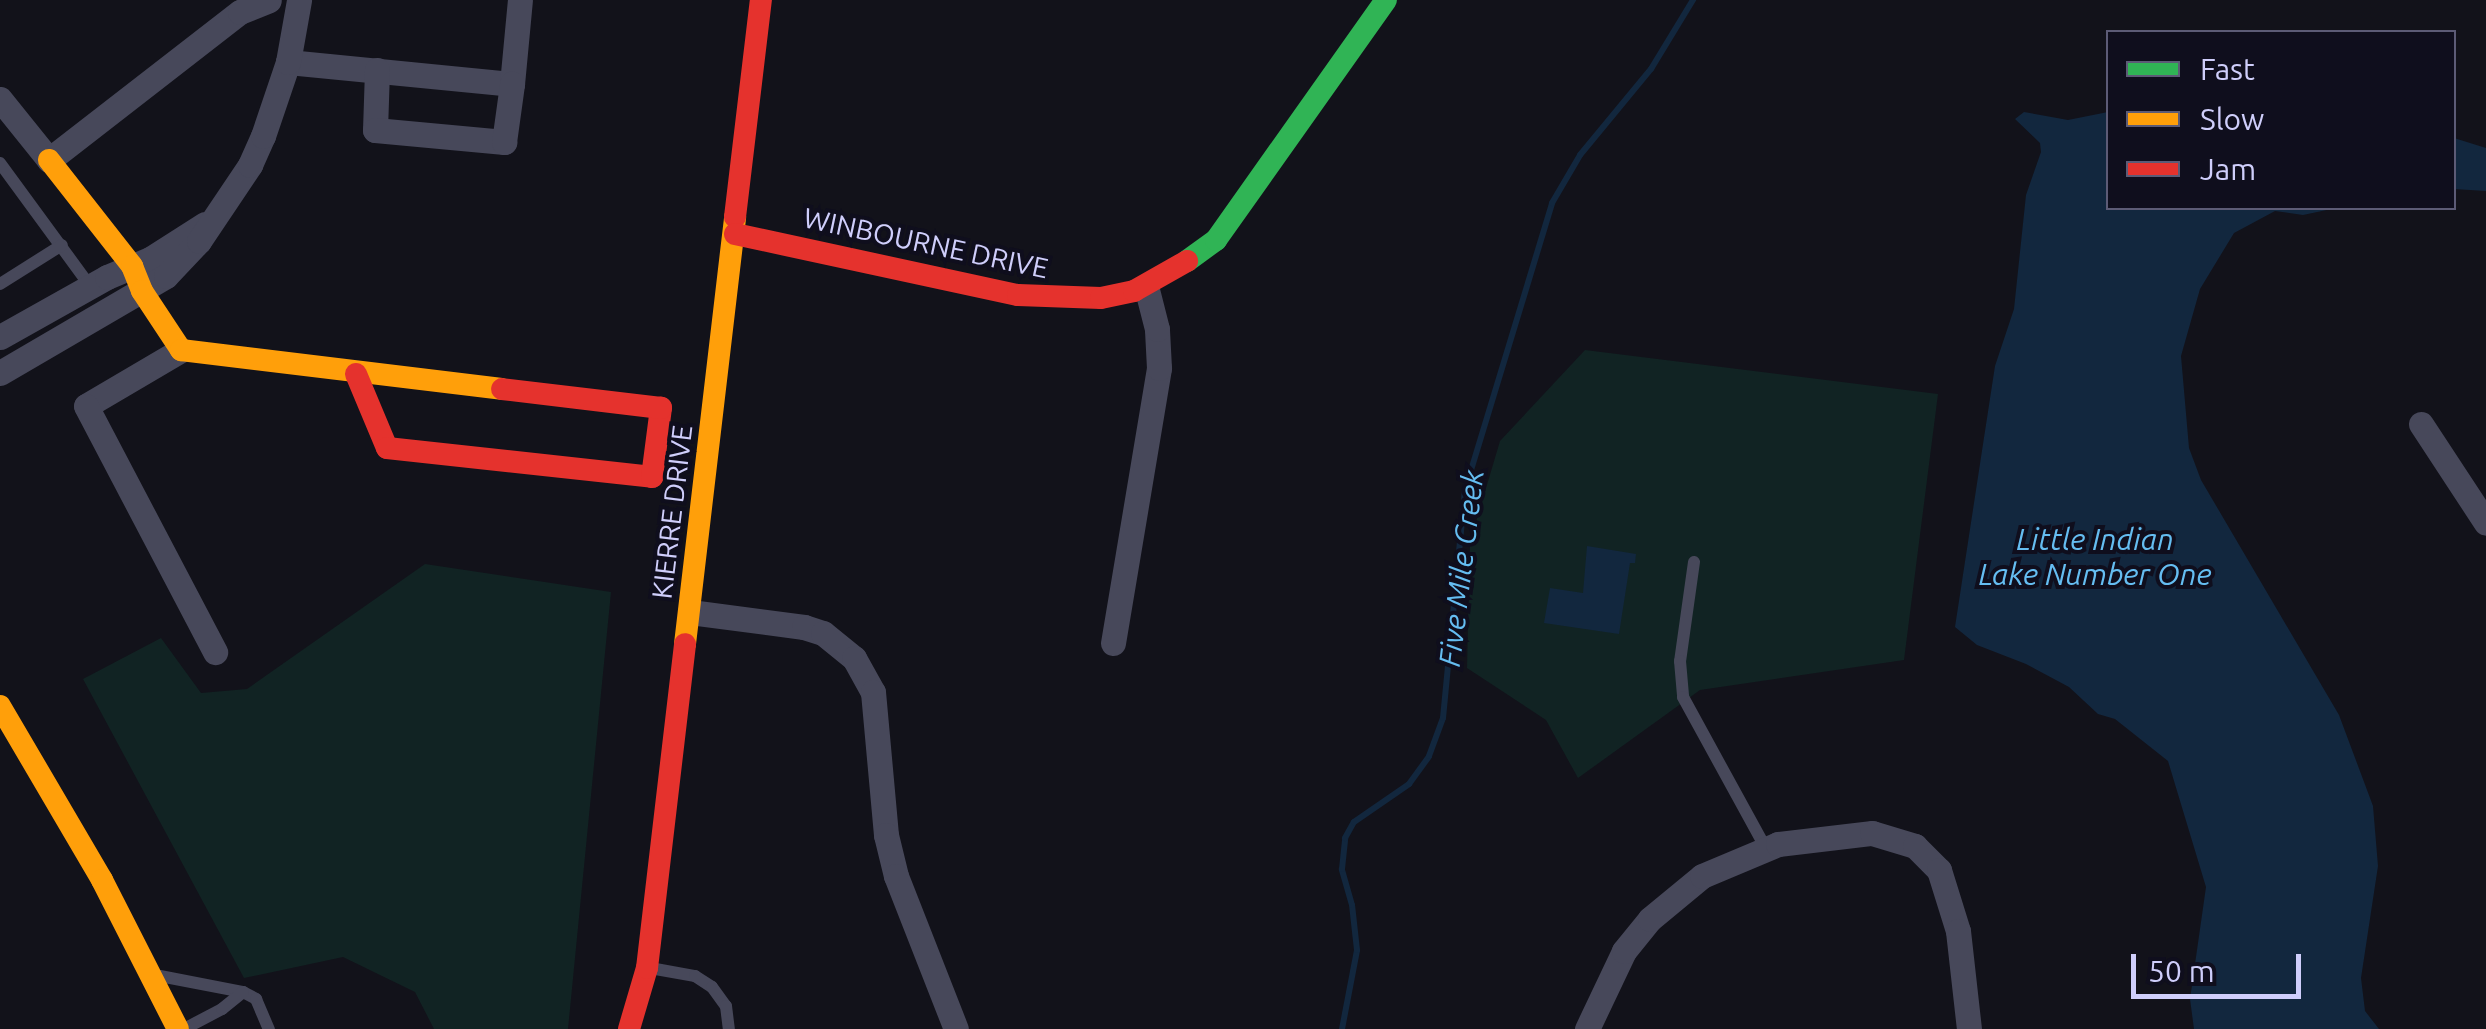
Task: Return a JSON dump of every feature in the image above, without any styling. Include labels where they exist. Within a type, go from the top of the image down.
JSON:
[{"type":"street","points":[[49,160],[240,12],[269,0]]},
{"type":"street","points":[[3,364],[106,313],[137,278],[214,219],[250,165],[288,62],[300,0]]},
{"type":"street","points":[[378,70],[375,130],[504,142],[520,0]]},
{"type":"street","name":"KIERRE DRIVE","points":[[629,1029],[648,968],[761,0]]},
{"type":"street","name":"WINBOURNE DRIVE","points":[[736,234],[1056,300],[1101,298],[1146,286],[1172,273],[1216,240],[1386,0]]},
{"type":"street","points":[[288,62],[512,84]]},
{"type":"street","points":[[0,99],[137,278],[181,350]]},
{"type":"street","points":[[0,337],[90,286],[137,278]]},
{"type":"street","points":[[1113,643],[1159,368],[1157,329],[1146,286]]},
{"type":"street","points":[[215,652],[86,406],[181,350],[661,408],[652,477],[387,448],[356,374]]},
{"type":"street","points":[[2421,424],[2464,495],[2486,522]]},
{"type":"street","points":[[690,612],[804,627],[841,644],[854,658],[873,692],[886,835],[896,876],[956,1029]]},
{"type":"street","points":[[0,706],[181,1029]]},
{"type":"street","points":[[1586,1029],[1610,973],[1650,920],[1702,876],[1764,847],[1815,837],[1872,834],[1900,839],[1928,856],[1939,870],[1954,911],[1969,1029]]},
{"type":"lane","points":[[0,163],[62,245],[106,313]]},
{"type":"lane","points":[[0,284],[62,245]]},
{"type":"lane","points":[[1694,562],[1680,661],[1683,697],[1764,847]]},
{"type":"lane","points":[[648,968],[694,976],[712,987],[726,1006],[730,1029]]},
{"type":"lane","points":[[152,974],[243,992],[256,999],[269,1029]]},
{"type":"lane","points":[[181,1029],[222,1010],[243,992]]},
{"type":"shaded area","points":[[1585,350],[1938,394],[1904,660],[1700,690],[1578,778],[1546,720],[1467,668],[1470,542],[1500,441]]},
{"type":"shaded area","points":[[425,564],[611,592],[568,1029],[434,1029],[415,992],[343,957],[244,978],[83,679],[161,638],[201,693],[247,689]]},
{"type":"water","name":"Little Indian Lake Number One","points":[[2024,112],[2068,120],[2106,112],[2106,210],[2327,210],[2303,215],[2275,211],[2234,233],[2200,289],[2181,356],[2189,448],[2201,480],[2339,715],[2373,806],[2378,866],[2361,978],[2365,1011],[2379,1029],[2194,1029],[2190,999],[2206,887],[2168,761],[2115,719],[2098,714],[2069,687],[2026,664],[1977,645],[1955,627],[1995,366],[2014,309],[2026,195],[2041,152],[2040,143],[2015,119]]},
{"type":"water","points":[[2456,139],[2486,148],[2486,191],[2456,189]]},
{"type":"water","points":[[1587,546],[1636,554],[1635,563],[1630,563],[1619,634],[1544,623],[1550,588],[1583,593]]},
{"type":"waterway","name":"Five Mile Creek","points":[[1342,1029],[1357,950],[1352,905],[1342,869],[1345,838],[1354,822],[1409,784],[1429,756],[1443,718],[1465,490],[1552,203],[1580,155],[1651,69],[1693,0]]},
{"type":"traffic: fast","points":[[1187,261],[1216,240],[1386,0]]},
{"type":"traffic: slow","points":[[49,160],[132,266],[142,291],[181,350],[502,389]]},
{"type":"traffic: slow","points":[[685,644],[735,217]]},
{"type":"traffic: slow","points":[[0,706],[102,880],[178,1029]]},
{"type":"traffic: jam","points":[[735,217],[761,0]]},
{"type":"traffic: jam","points":[[735,234],[1018,295],[1101,298],[1134,291],[1187,261]]},
{"type":"traffic: jam","points":[[356,374],[387,448],[652,477],[661,408],[502,389]]},
{"type":"traffic: jam","points":[[629,1029],[647,968],[685,644]]}]
